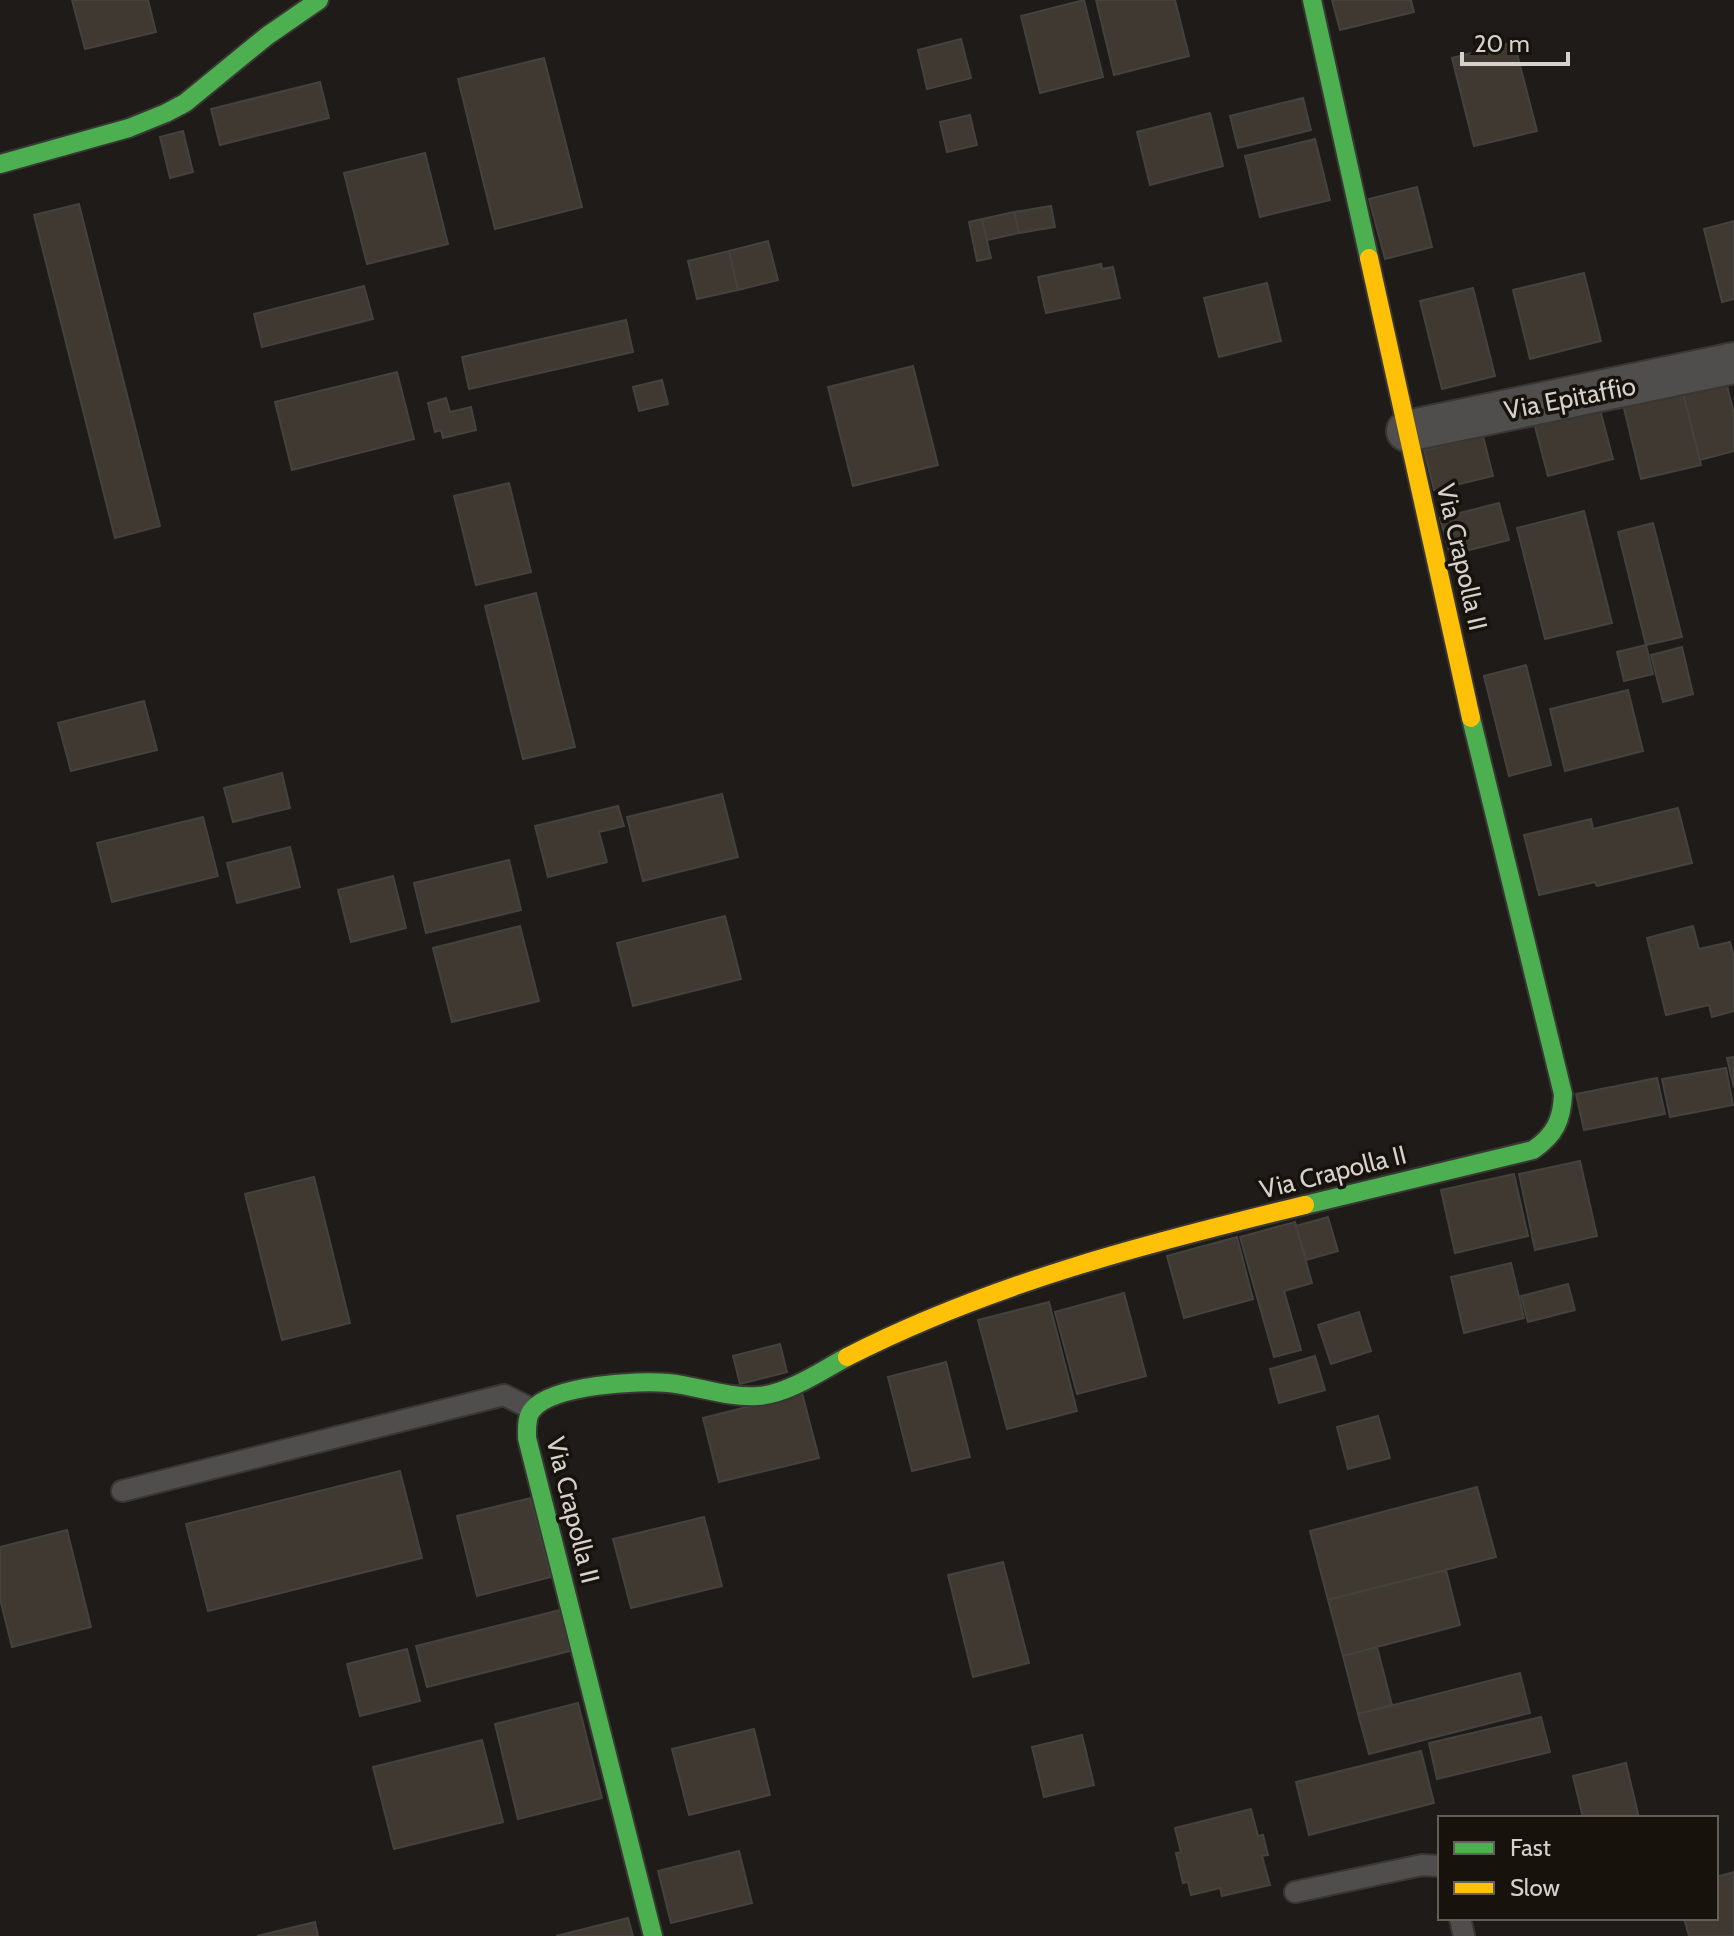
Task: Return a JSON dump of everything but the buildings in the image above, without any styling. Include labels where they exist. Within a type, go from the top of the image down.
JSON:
[{"type":"street","points":[[0,164],[129,128],[166,113],[185,103],[267,36],[319,0]]},
{"type":"street","name":"Via Crapolla II","points":[[653,1936],[527,1438],[527,1422],[532,1409],[549,1399],[576,1391],[629,1381],[671,1383],[722,1395],[761,1396],[807,1378],[901,1330],[1029,1279],[1172,1237],[1533,1150],[1553,1138],[1563,1121],[1563,1094],[1495,826],[1312,0]]},
{"type":"street","name":"Via Epitaffio","points":[[1407,431],[1734,363]]},
{"type":"lane","points":[[122,1491],[504,1395],[532,1409]]},
{"type":"lane","points":[[1295,1892],[1422,1865],[1438,1866]]},
{"type":"traffic: fast","points":[[0,164],[129,128],[166,113],[185,103],[267,36],[319,0]]},
{"type":"traffic: fast","points":[[1312,0],[1369,258]]},
{"type":"traffic: fast","points":[[1305,1205],[1533,1150],[1547,1139],[1559,1119],[1563,1094],[1471,718]]},
{"type":"traffic: fast","points":[[653,1936],[527,1438],[529,1415],[544,1401],[559,1394],[637,1382],[668,1383],[735,1395],[769,1394],[804,1381],[847,1357]]},
{"type":"traffic: slow","points":[[1369,258],[1471,718]]},
{"type":"traffic: slow","points":[[847,1357],[958,1307],[1014,1286],[1129,1250],[1305,1205]]}]
